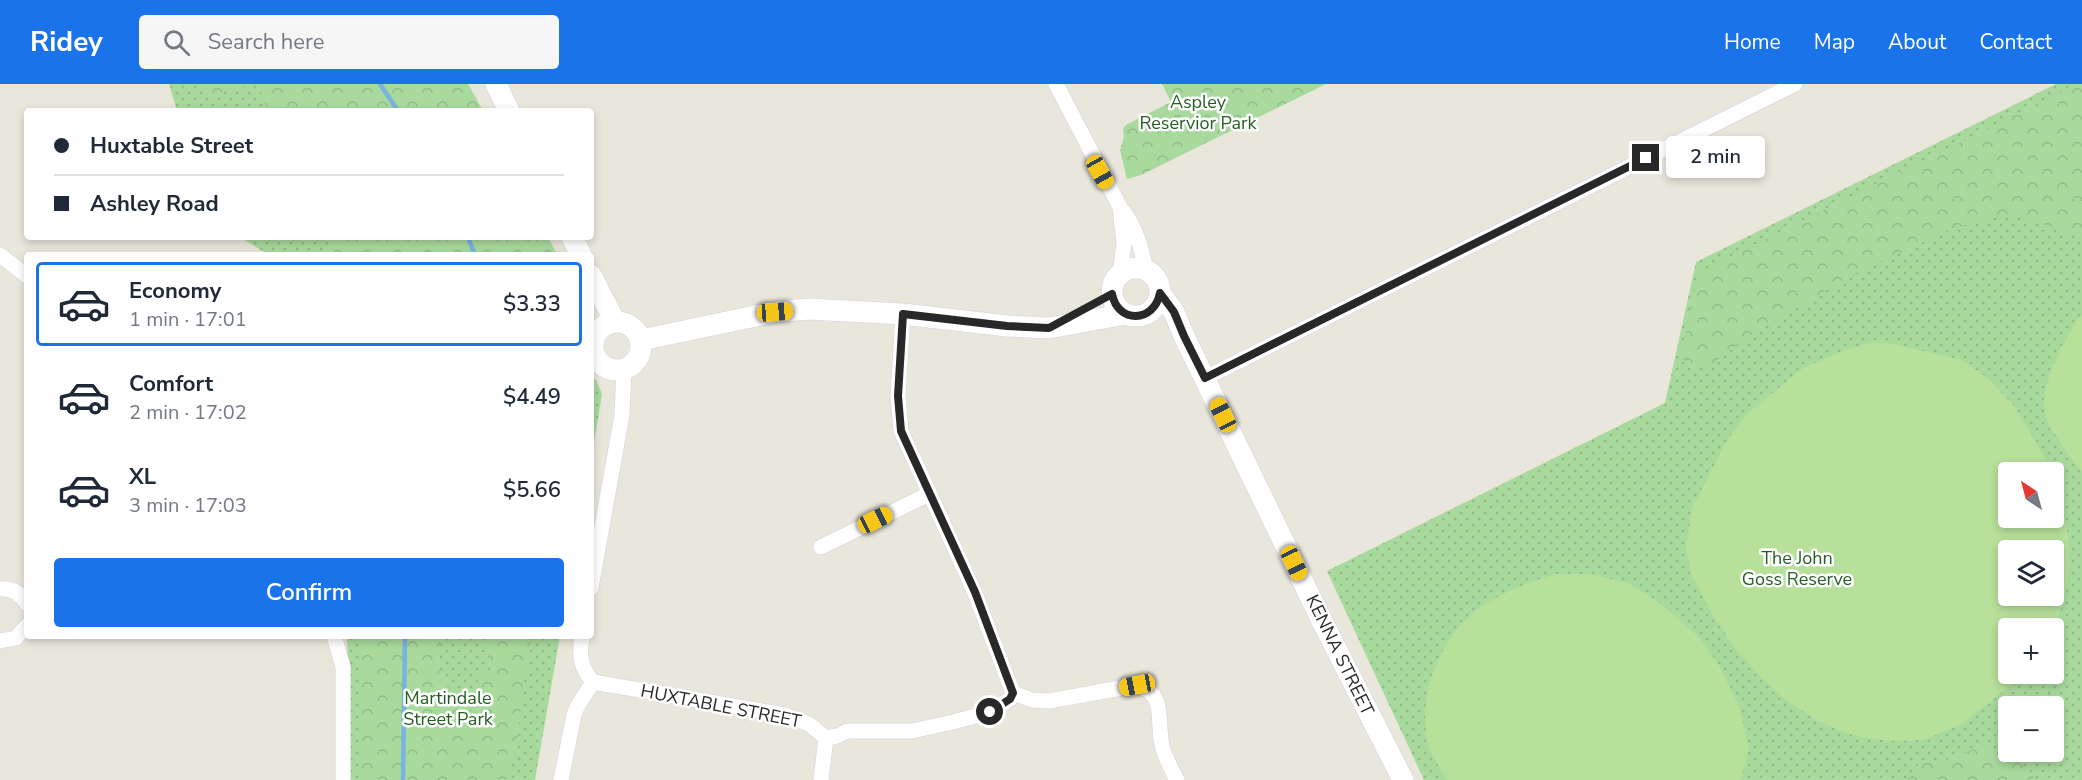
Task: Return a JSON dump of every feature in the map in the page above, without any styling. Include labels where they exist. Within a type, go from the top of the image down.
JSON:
[{"type":"street","points":[[496,84],[508,108]]},
{"type":"street","name":"KENNA STREET","points":[[1056,84],[1119,207],[1131,220],[1139,239],[1146,271],[1156,280],[1160,293],[1174,312],[1321,619],[1403,780]]},
{"type":"street","points":[[1205,378],[1795,84]]},
{"type":"street","name":"KENNA STREET","points":[[1119,207],[1124,243],[1116,284],[1116,306],[1166,322],[1184,336]]},
{"type":"street","points":[[2,260],[24,274]]},
{"type":"street","points":[[1049,328],[1116,284],[1132,269],[1146,271]]},
{"type":"street","points":[[594,281],[615,322]]},
{"type":"street","points":[[641,340],[775,312],[809,309],[903,314],[1007,326],[1049,328],[1136,314],[1156,305],[1160,293]]},
{"type":"street","points":[[821,780],[826,738],[848,731],[912,731],[953,722],[990,712],[1010,699],[1013,693],[975,592],[901,431],[898,396],[903,314]]},
{"type":"street","points":[[594,342],[601,328],[615,322],[622,322],[634,328],[642,347],[636,361],[624,369],[616,370],[601,364],[594,353]]},
{"type":"street","points":[[594,571],[622,415],[624,369]]},
{"type":"street","points":[[821,547],[929,494]]},
{"type":"street","points":[[0,589],[14,591],[24,600]]},
{"type":"street","points":[[0,641],[16,638],[24,629]]},
{"type":"street","points":[[335,639],[343,668],[343,780]]},
{"type":"street","points":[[561,780],[574,714],[593,682],[581,663],[582,639]]},
{"type":"street","name":"HUXTABLE STREET","points":[[593,682],[785,715],[809,724],[826,738]]},
{"type":"street","points":[[1013,693],[1032,700],[1049,700],[1137,685],[1148,688],[1156,696],[1163,749],[1177,780]]},
{"type":"green space","points":[[169,84],[468,84],[481,108],[176,108]]},
{"type":"green space","points":[[199,84],[259,84],[208,95]]},
{"type":"green space","points":[[259,84],[468,84],[481,108],[266,108]]},
{"type":"green space","name":"Aspley Reservior Park","points":[[1162,84],[1326,84],[1141,175],[1127,179],[1120,150],[1124,137],[1123,129],[1126,125],[1171,102]]},
{"type":"green space","name":"The John Goss Reserve","points":[[2056,84],[2082,84],[2082,780],[1424,780],[1327,571],[1665,403],[1696,262]]},
{"type":"green space","points":[[2082,84],[2082,237],[2011,214],[1953,228],[1850,276],[1743,340],[1712,364],[1694,367],[1682,359],[1699,272]]},
{"type":"green space","points":[[245,240],[550,240],[556,252],[264,252]]},
{"type":"green space","points":[[333,240],[550,240],[556,252],[331,252]]},
{"type":"green space","points":[[2082,315],[2082,472],[2052,429],[2046,418],[2044,406],[2048,380],[2053,367],[2065,341]]},
{"type":"green space","points":[[1870,343],[1894,344],[1961,360],[1989,379],[2014,406],[2047,462],[1998,462],[1998,528],[2064,528],[2064,516],[2069,549],[2069,573],[2064,600],[2064,540],[1998,540],[1998,606],[2062,606],[2058,618],[1998,618],[1998,684],[2012,684],[1961,725],[1923,740],[1886,741],[1849,734],[1818,721],[1787,701],[1738,652],[1715,619],[1691,574],[1686,549],[1692,508],[1727,440],[1746,415],[1803,368],[1840,352]]},
{"type":"green space","points":[[594,379],[602,394],[594,442]]},
{"type":"green space","points":[[1555,574],[1592,574],[1630,584],[1660,603],[1698,636],[1719,665],[1740,708],[1749,749],[1741,780],[1448,780],[1430,749],[1425,722],[1429,688],[1441,655],[1460,626],[1481,607],[1511,590]]},
{"type":"green space","name":"Martindale Street Park","points":[[347,639],[559,639],[535,780],[350,780]]},
{"type":"green space","name":"Martindale Street Park","points":[[359,639],[441,639],[439,674],[465,713],[480,708],[477,692],[479,677],[491,669],[486,639],[531,639],[520,701],[516,747],[506,780],[359,780]]},
{"type":"green space","points":[[1983,745],[1998,750],[1998,762],[2018,762],[2037,780],[1908,780],[1919,764],[1951,759]]},
{"type":"waterway","points":[[380,84],[396,108]]},
{"type":"waterway","points":[[469,240],[474,252]]},
{"type":"waterway","points":[[403,780],[405,639]]},
{"type":"route","points":[[990,712],[1010,699],[1013,693],[975,592],[901,431],[898,396],[903,314],[1007,326],[1049,328],[1112,294],[1120,310],[1132,316],[1140,316],[1152,310],[1160,293],[1174,312],[1205,378],[1646,158]]}]
